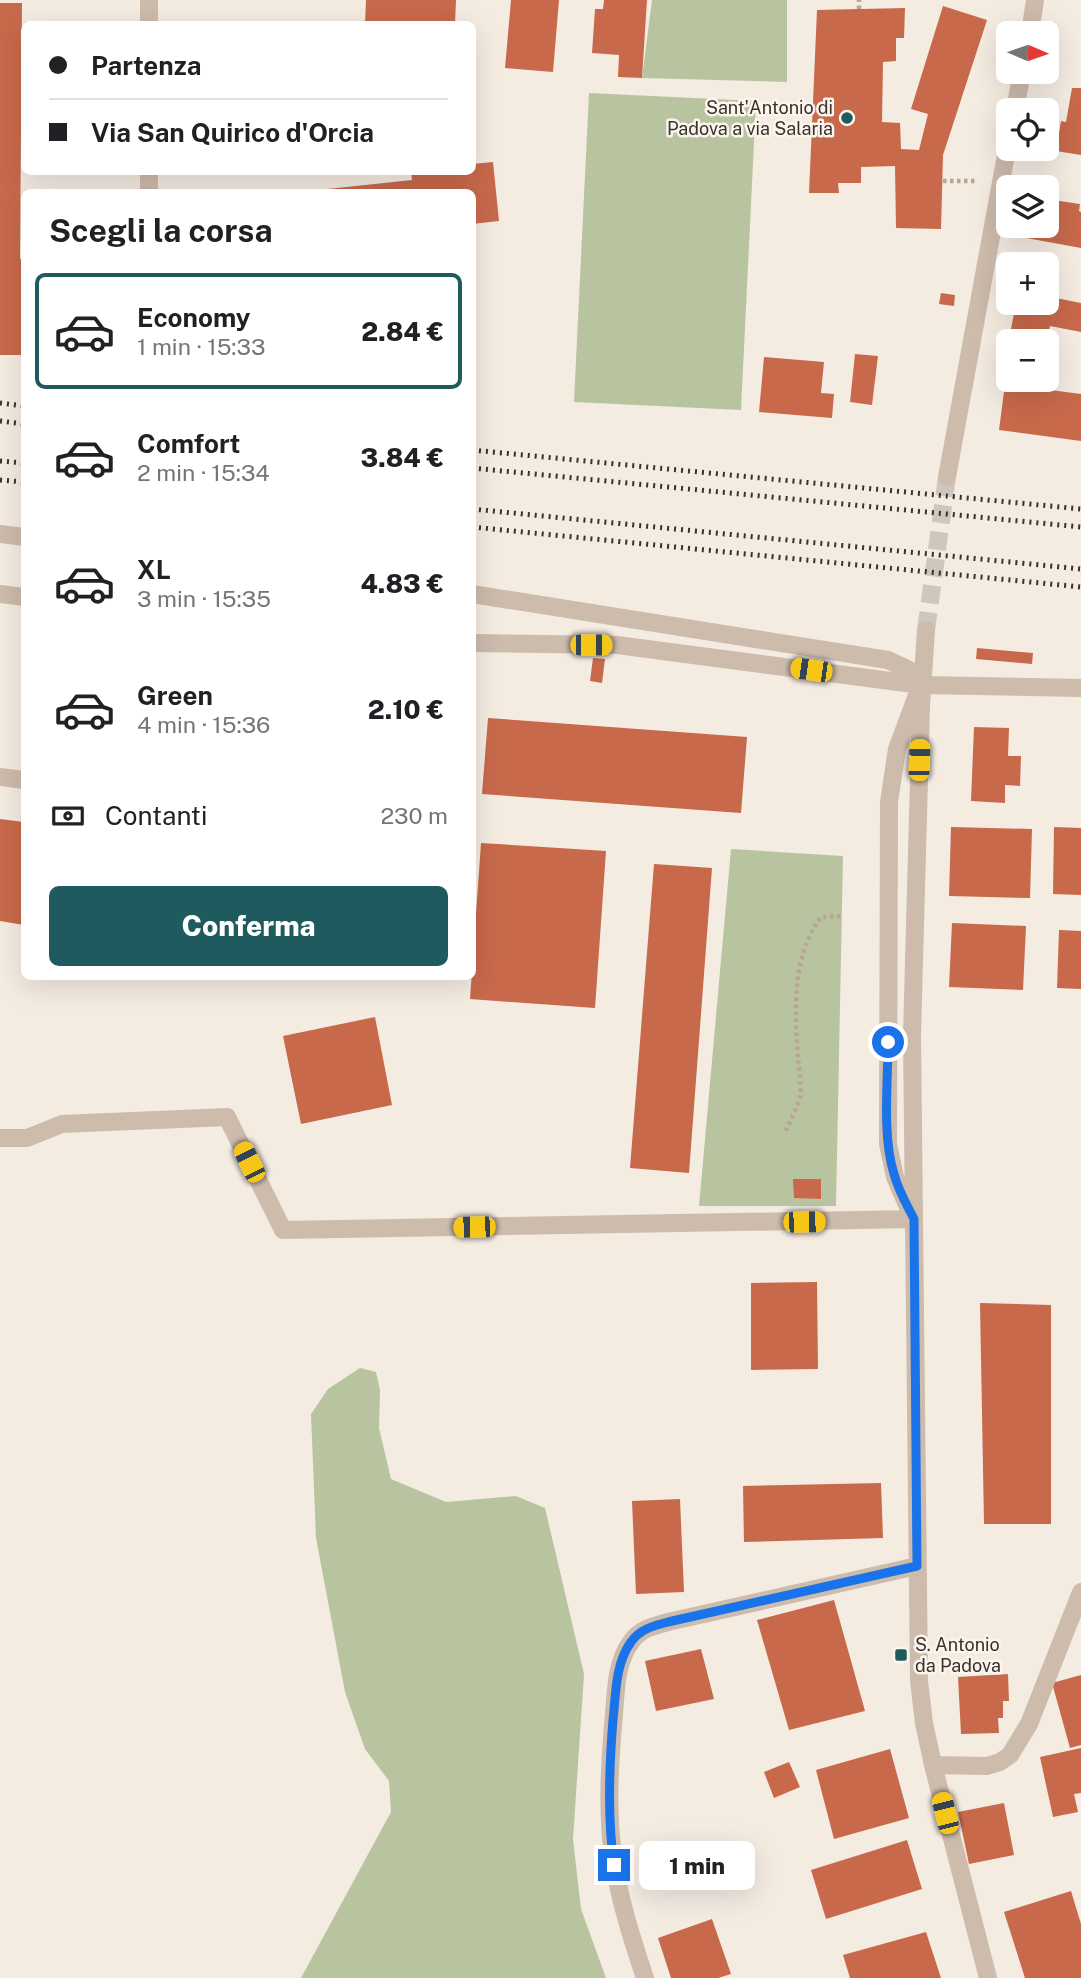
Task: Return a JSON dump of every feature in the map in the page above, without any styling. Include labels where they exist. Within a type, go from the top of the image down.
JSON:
[{"type":"street","points":[[149,0],[149,21]]},
{"type":"street","points":[[1032,21],[1035,0]]},
{"type":"street","points":[[947,477],[996,208]]},
{"type":"street","points":[[0,534],[21,537]]},
{"type":"street","points":[[0,594],[21,597]]},
{"type":"street","points":[[476,595],[888,660],[909,670],[921,685]]},
{"type":"street","points":[[926,629],[921,685],[912,998],[919,1681],[933,1765],[988,1978]]},
{"type":"street","points":[[477,646],[617,645],[921,685],[1081,688]]},
{"type":"street","points":[[914,1219],[894,1177],[888,1144],[888,820],[890,784],[897,749],[921,685]]},
{"type":"street","points":[[0,777],[21,780]]},
{"type":"street","points":[[0,1138],[27,1138],[62,1124],[227,1117],[283,1230],[914,1219]]},
{"type":"street","points":[[645,1978],[623,1905],[612,1848],[611,1745],[617,1680],[623,1656],[630,1643],[643,1630],[668,1622],[917,1566]]},
{"type":"street","points":[[933,1765],[987,1766],[1010,1755],[1029,1724],[1081,1592]]},
{"type":"path","points":[[859,0],[859,9]]},
{"type":"path","points":[[943,181],[996,181]]},
{"type":"path","points":[[786,1131],[800,1096],[796,999],[798,972],[811,930],[821,917],[842,916]]},
{"type":"green space","points":[[652,0],[787,0],[787,82],[642,78]]},
{"type":"green space","points":[[589,93],[756,101],[741,410],[574,402]]},
{"type":"green space","points":[[731,849],[843,856],[836,1206],[699,1206]]},
{"type":"green space","points":[[360,1368],[376,1372],[380,1390],[379,1428],[391,1479],[446,1502],[516,1496],[545,1508],[584,1674],[573,1839],[581,1909],[606,1978],[301,1978],[391,1812],[389,1781],[365,1749],[345,1692],[316,1538],[311,1414],[328,1389]]},
{"type":"building","points":[[366,0],[456,0],[455,21],[365,21]]},
{"type":"building","points":[[511,0],[559,0],[553,72],[505,68]]},
{"type":"building","points":[[604,0],[647,0],[642,78],[618,77],[619,55],[592,53],[595,9],[603,9]]},
{"type":"building","points":[[0,3],[22,3],[21,355],[0,355]]},
{"type":"building","name":"Sant'Antonio di Padova a via Salaria","points":[[943,6],[987,20],[943,155],[941,229],[896,228],[895,166],[861,167],[861,183],[838,183],[839,193],[809,193],[817,10],[905,8],[904,38],[896,38],[896,61],[883,62],[882,122],[900,123],[901,149],[919,150],[928,114],[911,109]]},
{"type":"building","points":[[1072,88],[1081,88],[1081,155],[1059,151],[1061,121],[1066,122]]},
{"type":"building","points":[[493,162],[499,221],[476,224],[476,189],[327,189],[412,180],[411,175],[476,175],[476,164]]},
{"type":"building","points":[[1059,201],[1080,204],[1081,248],[1026,238],[1059,238]]},
{"type":"building","points":[[941,293],[955,295],[954,306],[939,304]]},
{"type":"building","points":[[1059,299],[1081,303],[1081,332],[1050,326],[1049,329],[1011,329],[1014,315],[1059,315]]},
{"type":"building","points":[[855,354],[878,356],[872,405],[850,402]]},
{"type":"building","points":[[764,357],[824,362],[821,393],[834,394],[832,418],[759,412]]},
{"type":"building","points":[[1059,391],[1081,394],[1081,441],[999,430],[1004,392]]},
{"type":"building","points":[[977,648],[1033,653],[1032,664],[976,659]]},
{"type":"building","points":[[593,658],[605,659],[602,683],[590,681]]},
{"type":"building","points":[[488,718],[747,737],[741,813],[482,794]]},
{"type":"building","points":[[974,727],[1009,728],[1008,756],[1021,756],[1020,786],[1005,785],[1005,803],[971,801]]},
{"type":"building","points":[[0,819],[21,822],[21,924],[0,921]]},
{"type":"building","points":[[951,827],[1032,829],[1030,898],[949,896]]},
{"type":"building","points":[[1054,827],[1081,828],[1081,895],[1053,894]]},
{"type":"building","points":[[481,843],[606,851],[595,1008],[470,999],[471,980],[476,980],[476,914]]},
{"type":"building","points":[[654,864],[712,868],[689,1173],[630,1168]]},
{"type":"building","points":[[952,923],[1026,926],[1023,990],[949,987]]},
{"type":"building","points":[[1059,930],[1081,931],[1081,989],[1057,988]]},
{"type":"building","points":[[375,1017],[392,1105],[301,1124],[283,1036]]},
{"type":"building","points":[[793,1179],[821,1179],[821,1199],[794,1198]]},
{"type":"building","points":[[817,1282],[818,1369],[751,1370],[751,1283]]},
{"type":"building","points":[[980,1303],[1051,1305],[1051,1524],[984,1524]]},
{"type":"building","points":[[881,1483],[883,1538],[744,1542],[743,1486]]},
{"type":"building","points":[[680,1499],[684,1592],[636,1594],[632,1501]]},
{"type":"building","points":[[834,1600],[865,1711],[789,1730],[757,1620]]},
{"type":"building","points":[[701,1649],[714,1699],[656,1711],[645,1661]]},
{"type":"building","points":[[1008,1674],[1009,1701],[1003,1701],[1003,1718],[998,1718],[999,1733],[961,1734],[958,1677]]},
{"type":"building","points":[[1081,1675],[1081,1745],[1070,1748],[1052,1683]]},
{"type":"building","points":[[1081,1748],[1081,1793],[1074,1794],[1078,1812],[1053,1817],[1040,1757]]},
{"type":"building","points":[[890,1749],[909,1818],[834,1839],[816,1770]]},
{"type":"building","points":[[789,1762],[800,1787],[774,1798],[764,1772]]},
{"type":"building","points":[[1004,1803],[1014,1855],[969,1864],[958,1812]]},
{"type":"building","points":[[907,1840],[922,1889],[826,1919],[811,1870]]},
{"type":"building","points":[[1071,1891],[1081,1924],[1081,1978],[1025,1978],[1004,1912]]},
{"type":"building","points":[[712,1919],[731,1974],[718,1978],[671,1978],[658,1938]]},
{"type":"building","points":[[926,1932],[941,1978],[850,1978],[843,1955]]},
{"type":"tunnel","points":[[926,630],[947,477]]},
{"type":"railway","points":[[0,403],[21,406]]},
{"type":"railway","points":[[0,421],[21,424]]},
{"type":"railway","points":[[476,450],[1081,509]]},
{"type":"railway","points":[[0,461],[21,463]]},
{"type":"railway","points":[[476,468],[1081,527]]},
{"type":"railway","points":[[0,480],[21,482]]},
{"type":"railway","points":[[476,509],[1081,569]]},
{"type":"railway","points":[[476,527],[1081,587]]},
{"type":"place","name":"Sant'Antonio di Padova a via Salaria","points":[[847,118]]},
{"type":"place","name":"S. Antonio da Padova","points":[[901,1655]]},
{"type":"route","points":[[614,1865],[610,1829],[610,1783],[617,1680],[623,1656],[636,1636],[649,1627],[668,1622],[917,1566],[914,1219],[894,1177],[890,1161],[888,1042]]}]
